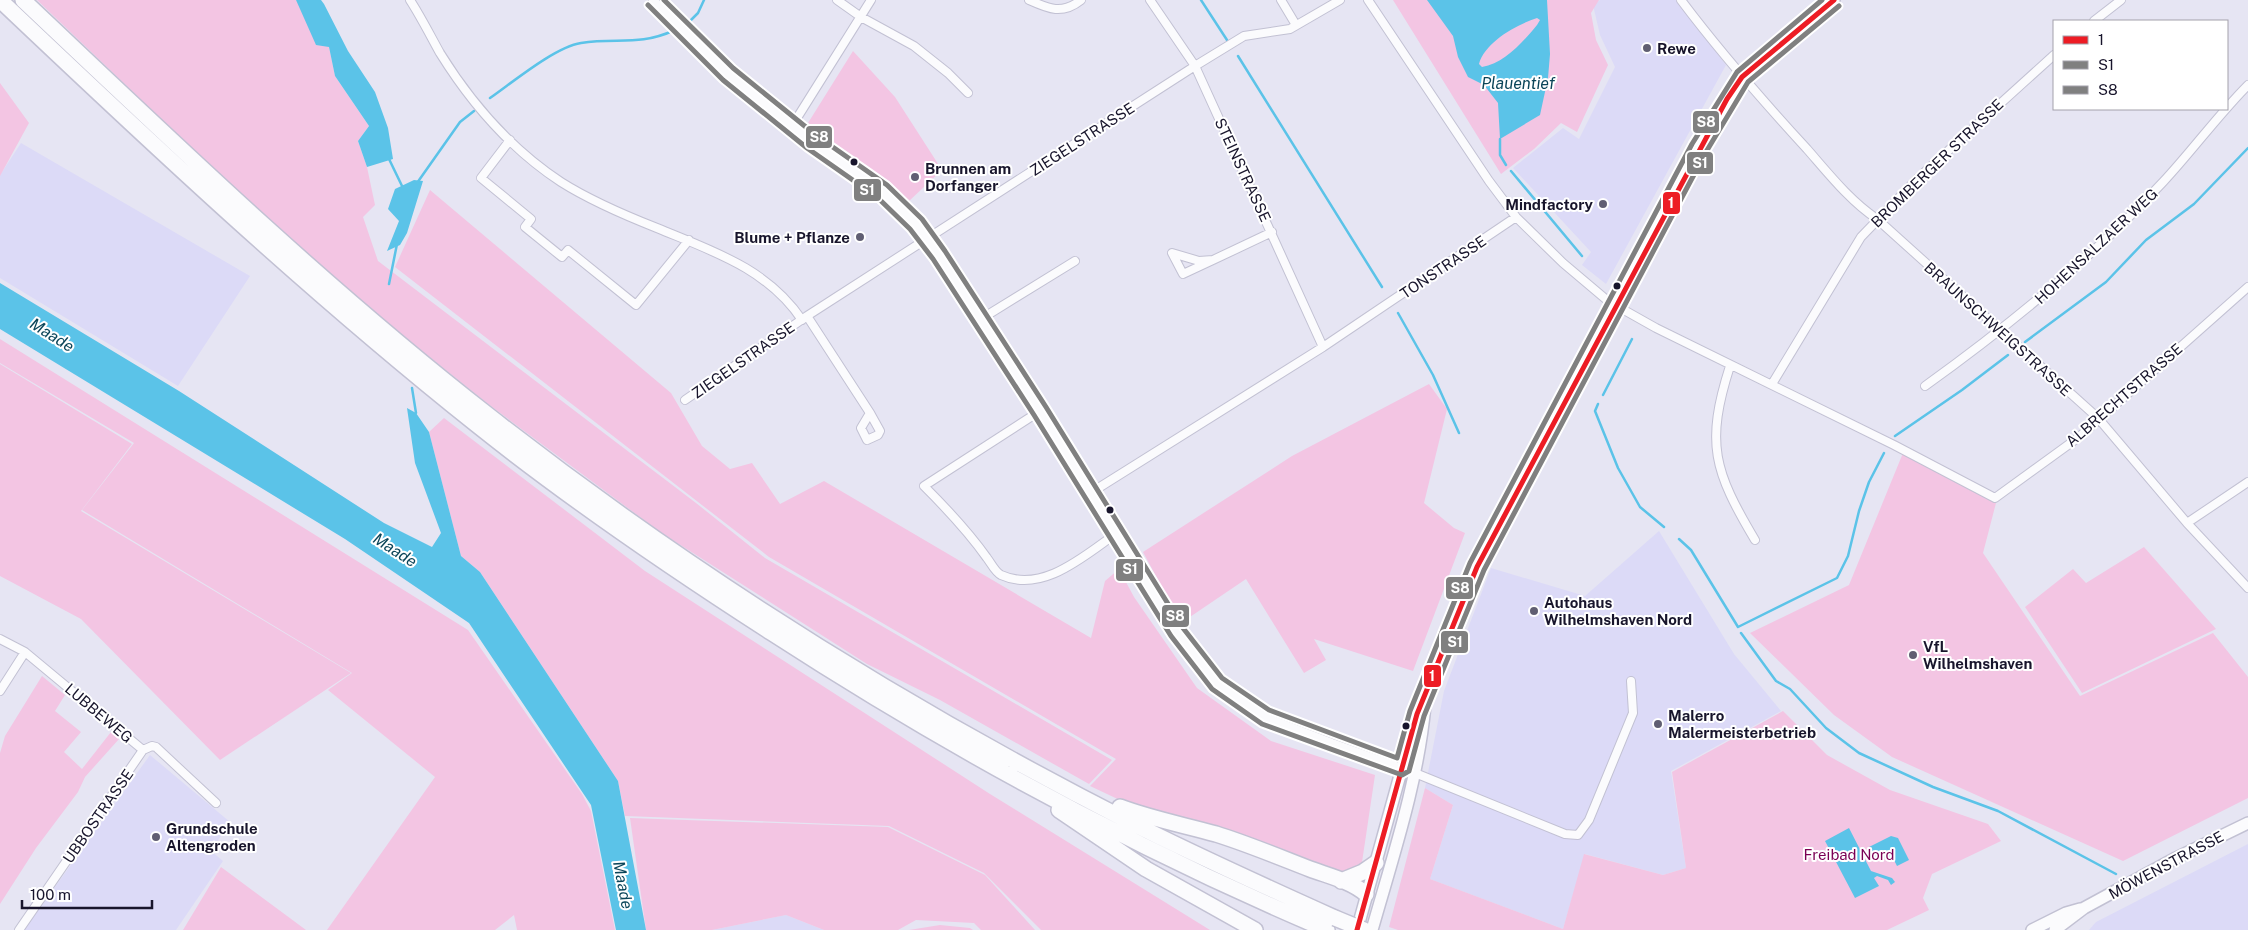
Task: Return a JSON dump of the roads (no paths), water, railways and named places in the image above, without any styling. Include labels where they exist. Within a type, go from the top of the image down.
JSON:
[{"type":"highway","points":[[0,0],[221,208],[309,286],[465,415],[565,492],[658,558],[804,654],[954,744],[1042,793],[1162,856],[1331,924],[1364,930]]},
{"type":"highway","points":[[23,0],[318,274],[496,421],[583,487],[741,597],[890,690],[1067,789],[1331,924]]},
{"type":"highway","points":[[1067,789],[1090,793],[1146,817],[1216,834],[1342,881],[1359,888],[1366,894]]},
{"type":"highway","points":[[1042,793],[1060,812],[1146,869],[1255,930]]},
{"type":"highway","points":[[1342,881],[1363,872],[1376,863]]},
{"type":"main road","points":[[1356,930],[1417,714],[1478,567],[1699,148],[1742,77],[1834,0]]},
{"type":"main road","points":[[1372,930],[1422,744],[1426,696]]},
{"type":"main road","name":"MÖWENSTRASSE","points":[[2055,930],[2084,908],[2176,858],[2248,823]]},
{"type":"main road","points":[[1366,894],[1378,910]]},
{"type":"main road","name":"MÖWENSTRASSE","points":[[2032,930],[2066,913],[2084,908]]},
{"type":"street","points":[[653,0],[728,74],[792,126],[882,191],[904,211],[928,239],[1092,492],[1177,632],[1217,684],[1265,716],[1332,744],[1415,773],[1565,834],[1578,835],[1589,820],[1633,713],[1631,681]]},
{"type":"street","points":[[837,0],[861,17],[914,46],[948,72],[968,93]]},
{"type":"street","points":[[792,126],[871,0]]},
{"type":"street","points":[[1029,0],[1054,11],[1075,5],[1081,0]]},
{"type":"street","name":"STEINSTRASSE","points":[[1150,0],[1195,66],[1323,347]]},
{"type":"street","points":[[1281,0],[1296,25]]},
{"type":"street","name":"ZIEGELSTRASSE","points":[[685,400],[804,318],[1244,36],[1290,30],[1340,0]]},
{"type":"street","points":[[1368,0],[1489,182],[1516,217],[1564,263],[1616,306],[1730,366],[1772,384]]},
{"type":"street","name":"BRAUNSCHWEIGSTRASSE","points":[[1681,0],[1742,77],[1828,173],[1867,212],[2098,418],[2187,523],[2248,588]]},
{"type":"street","points":[[2095,20],[2121,0]]},
{"type":"street","points":[[414,1],[440,53],[473,102],[510,140],[562,182],[594,201],[689,240],[744,266],[785,299],[804,318],[870,413]]},
{"type":"street","name":"BROMBERGER STRASSE","points":[[1772,384],[1861,237],[1917,179],[2053,56]]},
{"type":"street","name":"HOHENSALZAER WEG","points":[[2228,108],[2248,85]]},
{"type":"street","name":"HOHENSALZAER WEG","points":[[1925,386],[2001,331],[2054,287],[2163,182],[2226,110]]},
{"type":"street","points":[[510,140],[481,178],[531,219],[525,227],[543,242],[562,257],[568,250],[636,305],[689,240]]},
{"type":"street","name":"TONSTRASSE","points":[[1092,492],[1323,347],[1516,217]]},
{"type":"street","points":[[1213,260],[1199,261],[1172,252],[1183,274],[1213,260],[1272,232]]},
{"type":"street","points":[[982,320],[1075,261]]},
{"type":"street","name":"ALBRECHTSTRASSE","points":[[1772,384],[1995,498],[2079,437],[2098,418],[2248,287]]},
{"type":"street","points":[[1730,366],[1721,395],[1715,439],[1720,473],[1732,501],[1754,540]]},
{"type":"street","points":[[1040,411],[924,486],[964,526],[1000,575],[1023,581],[1044,577],[1060,570],[1117,533]]},
{"type":"street","points":[[2187,523],[2248,482]]},
{"type":"street","name":"LUBBEWEG","points":[[0,639],[25,652],[143,750],[152,746],[156,747],[216,803]]},
{"type":"street","points":[[0,691],[25,652]]},
{"type":"street","name":"UBBOSTRASSE","points":[[19,930],[143,750]]},
{"type":"water","points":[[296,0],[321,0],[324,4],[348,51],[375,92],[388,128],[393,159],[367,167],[358,141],[369,126],[335,76],[329,47],[316,45]]},
{"type":"water","name":"Plauentief","points":[[1427,0],[1547,0],[1550,54],[1548,78],[1540,115],[1500,139],[1498,103],[1484,85],[1468,77],[1458,57],[1453,36]],"holes":[[[1537,18],[1540,20],[1526,38],[1505,57],[1490,65],[1482,67],[1479,64],[1482,56],[1502,35],[1529,21]]]},
{"type":"water","points":[[414,180],[423,181],[407,233],[400,245],[387,251],[399,221],[388,209],[395,189]]},
{"type":"water","name":"Maade","points":[[0,283],[179,391],[384,523],[432,547],[441,533],[415,463],[407,408],[416,413],[429,432],[461,556],[480,572],[618,781],[646,930],[616,930],[591,805],[469,623],[345,539],[0,329]]},
{"type":"water","points":[[1849,828],[1871,871],[1892,878],[1895,882],[1891,885],[1888,880],[1877,876],[1874,878],[1879,886],[1855,898],[1825,841]]},
{"type":"water","points":[[1891,836],[1898,838],[1909,860],[1897,866],[1894,860],[1882,857],[1875,860],[1869,847]]},
{"type":"waterway","points":[[688,23],[698,13],[704,0]]},
{"type":"waterway","points":[[1201,0],[1227,40]]},
{"type":"waterway","points":[[490,98],[534,66],[571,46],[594,41],[638,40],[675,30]]},
{"type":"waterway","points":[[1238,56],[1382,287]]},
{"type":"waterway","points":[[417,183],[460,122],[474,111]]},
{"type":"waterway","points":[[1500,139],[1500,155],[1506,165]]},
{"type":"waterway","points":[[2025,342],[2106,282],[2146,240],[2194,204],[2248,148]]},
{"type":"waterway","points":[[389,159],[403,188]]},
{"type":"waterway","points":[[1511,171],[1582,256]]},
{"type":"waterway","points":[[389,284],[397,244]]},
{"type":"waterway","points":[[1398,313],[1433,375],[1459,433]]},
{"type":"waterway","points":[[1603,395],[1632,339]]},
{"type":"waterway","points":[[1895,436],[1962,390],[2008,355]]},
{"type":"waterway","points":[[412,388],[416,413]]},
{"type":"waterway","points":[[1598,404],[1595,411],[1618,468],[1640,507],[1664,527]]},
{"type":"waterway","points":[[1679,539],[1691,550],[1738,627],[1837,578],[1848,556],[1859,511],[1869,482],[1884,453]]},
{"type":"waterway","points":[[1741,633],[1776,681],[1790,689],[1826,728],[1859,753],[1933,787],[1998,811],[2116,874]]},
{"type":"place","name":"Rewe","points":[[1647,48]]},
{"type":"place","name":"Brunnen am Dorfanger","points":[[915,177]]},
{"type":"place","name":"Mindfactory","points":[[1603,204]]},
{"type":"place","name":"Blume + Pflanze","points":[[860,237]]},
{"type":"place","name":"Autohaus Wilhelmshaven Nord","points":[[1534,611]]},
{"type":"place","name":"VfL Wilhelmshaven","points":[[1913,655]]},
{"type":"place","name":"Malerro Malermeisterbetrieb","points":[[1658,724]]},
{"type":"place","name":"Grundschule Altengroden","points":[[156,837]]},
{"type":"park label","name":"Freibad Nord","points":[[1849,854]]}]
